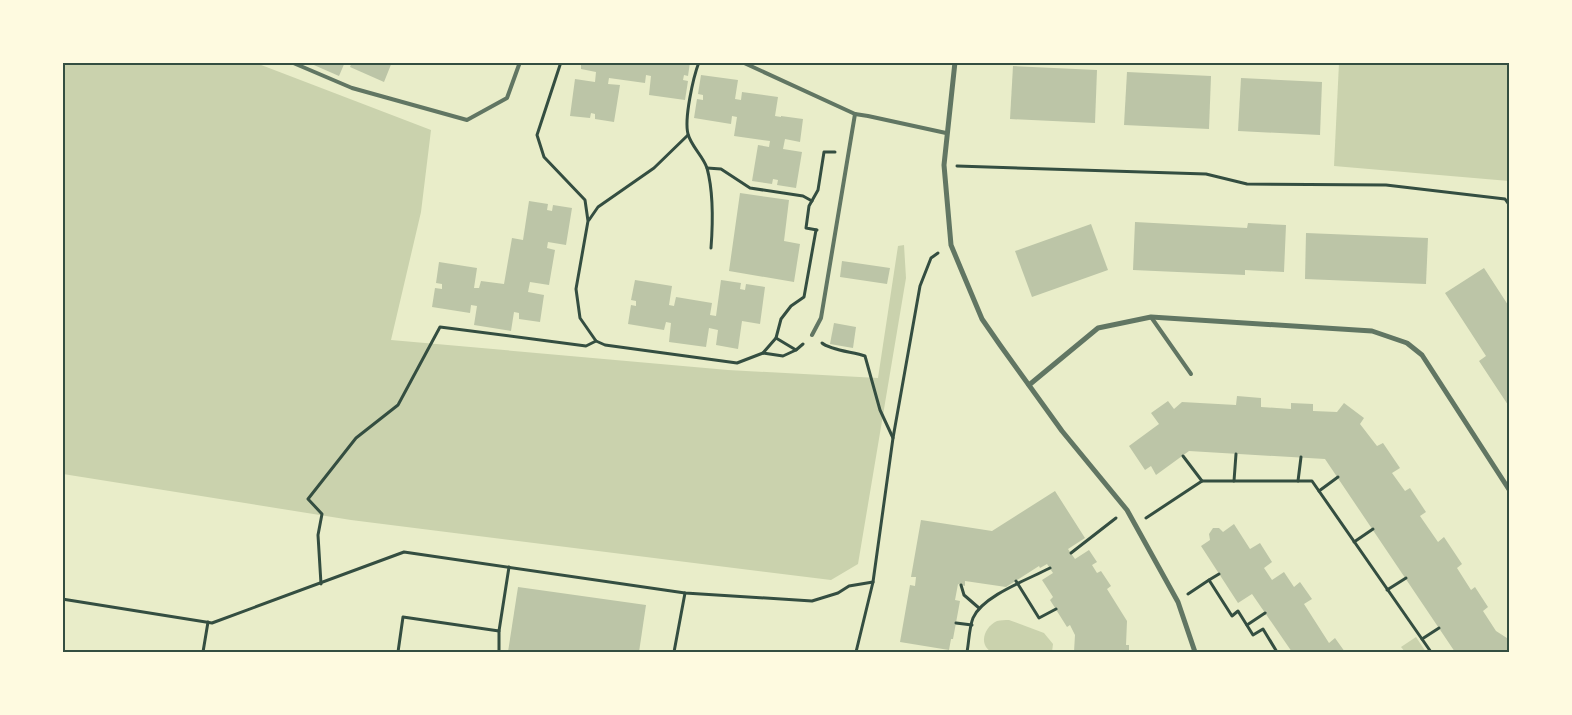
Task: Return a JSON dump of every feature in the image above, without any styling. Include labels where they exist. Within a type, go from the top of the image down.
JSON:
[{"type":"street","points":[[955,62],[944,165],[951,245],[982,319],[1062,431],[1126,510],[1135,525],[1178,602],[1195,652]]},
{"type":"street","points":[[1029,385],[1098,328],[1152,317],[1372,331],[1407,343],[1422,355],[1510,491]]},
{"type":"lane","points":[[291,62],[352,88],[467,120],[507,98],[520,62]]},
{"type":"lane","points":[[742,62],[855,114],[946,133]]},
{"type":"lane","points":[[812,335],[821,318],[855,114]]},
{"type":"lane","points":[[1152,317],[1190,374]]},
{"type":"path","points":[[561,62],[537,135],[544,157],[584,200],[588,221],[576,289],[580,318],[596,342],[605,345],[736,363],[763,353],[776,338],[781,320],[791,306],[804,297],[816,230]]},
{"type":"path","points":[[699,62],[687,118],[688,135],[707,168],[714,217],[711,248]]},
{"type":"path","points":[[588,221],[598,207],[654,168],[688,135]]},
{"type":"path","points":[[835,233],[806,228],[809,206],[818,190],[824,152],[848,152]]},
{"type":"path","points":[[944,165],[1206,174],[1247,184],[1386,184],[1505,199],[1510,206]]},
{"type":"path","points":[[707,168],[721,169],[750,188],[803,196],[812,201]]},
{"type":"path","points":[[862,652],[856,652],[873,582],[893,438],[920,286],[931,258],[951,245]]},
{"type":"path","points":[[321,584],[318,535],[322,514],[308,499],[356,438],[398,405],[440,327],[586,346],[596,342]]},
{"type":"path","points":[[763,353],[783,356],[796,350],[812,335],[827,347],[865,356],[880,410],[893,438]]},
{"type":"path","points":[[776,338],[796,350]]},
{"type":"path","points":[[1234,481],[1236,454]]},
{"type":"path","points":[[1183,456],[1202,481]]},
{"type":"path","points":[[1298,481],[1301,457]]},
{"type":"path","points":[[1319,491],[1338,477]]},
{"type":"path","points":[[1135,525],[1202,481],[1312,481],[1431,652]]},
{"type":"path","points":[[1071,554],[1126,510]]},
{"type":"path","points":[[1354,542],[1373,529]]},
{"type":"path","points":[[62,598],[212,623],[404,552],[685,593],[812,601],[849,586],[873,582]]},
{"type":"path","points":[[499,652],[499,631],[509,568]]},
{"type":"path","points":[[967,652],[972,619],[979,608],[988,599],[1017,582],[1050,568]]},
{"type":"path","points":[[1178,602],[1219,574]]},
{"type":"path","points":[[1387,590],[1406,578]]},
{"type":"path","points":[[1209,580],[1232,616],[1238,611],[1253,635],[1262,629],[1277,652]]},
{"type":"path","points":[[1017,582],[1039,618],[1056,609]]},
{"type":"path","points":[[960,585],[964,595],[979,608]]},
{"type":"path","points":[[674,652],[685,593]]},
{"type":"path","points":[[1247,625],[1265,613]]},
{"type":"path","points":[[398,652],[403,617],[499,631]]},
{"type":"path","points":[[204,652],[208,622]]},
{"type":"path","points":[[956,623],[972,625]]},
{"type":"path","points":[[1422,640],[1439,628]]},
{"type":"green space","points":[[62,63],[256,63],[431,130],[421,212],[391,340],[728,370],[878,378],[898,246],[904,245],[906,278],[858,564],[831,580],[351,520],[63,474]]},
{"type":"green space","points":[[1339,63],[1509,63],[1509,181],[1334,166]]},
{"type":"green space","points":[[1009,620],[1044,633],[1053,644],[1052,652],[992,652],[985,645],[984,636],[986,632],[997,621]]},
{"type":"green space","points":[[1416,637],[1426,652],[1405,652],[1401,647]]},
{"type":"building","points":[[307,62],[345,62],[339,76]]},
{"type":"building","points":[[352,62],[392,62],[384,82],[350,67]]},
{"type":"building","points":[[581,62],[690,62],[688,76],[684,75],[683,80],[688,81],[685,100],[649,95],[651,76],[646,75],[645,83],[609,78],[608,84],[620,85],[614,122],[595,119],[595,114],[591,113],[590,118],[570,116],[575,79],[595,82],[596,72],[581,69]]},
{"type":"building","points":[[1013,66],[1097,70],[1095,123],[1010,119]]},
{"type":"building","points":[[1127,72],[1211,76],[1209,129],[1124,125]]},
{"type":"building","points":[[701,75],[738,80],[735,99],[741,100],[742,92],[778,97],[775,116],[803,119],[800,142],[785,139],[783,149],[802,152],[796,188],[777,185],[778,180],[773,179],[772,184],[752,181],[758,145],[769,147],[770,141],[734,136],[737,117],[732,116],[731,124],[694,118],[697,99],[703,100],[703,95],[698,94]]},
{"type":"building","points":[[1241,78],[1322,82],[1320,135],[1238,131]]},
{"type":"building","points":[[740,193],[789,200],[784,241],[800,244],[794,282],[729,271]]},
{"type":"building","points":[[529,201],[548,204],[547,210],[552,211],[553,205],[572,208],[566,245],[548,242],[547,248],[555,250],[549,285],[530,282],[528,292],[544,295],[540,322],[519,319],[519,313],[514,312],[511,331],[474,325],[477,306],[471,305],[470,313],[432,307],[435,288],[442,289],[442,284],[436,283],[439,262],[477,268],[474,288],[479,288],[481,281],[504,284],[512,238],[523,240]]},
{"type":"building","points":[[1135,222],[1247,228],[1248,223],[1286,225],[1284,272],[1245,270],[1245,275],[1133,270]]},
{"type":"building","points":[[1091,224],[1108,270],[1032,297],[1015,251]]},
{"type":"building","points":[[1306,233],[1428,238],[1426,284],[1305,279]]},
{"type":"building","points":[[842,261],[890,268],[887,284],[840,277]]},
{"type":"building","points":[[1484,268],[1510,308],[1510,408],[1479,361],[1486,356],[1445,293]]},
{"type":"building","points":[[635,280],[672,286],[669,305],[674,306],[676,297],[712,303],[710,315],[716,316],[721,280],[741,283],[740,289],[745,290],[746,284],[765,287],[760,324],[742,321],[738,349],[716,345],[718,330],[709,328],[706,347],[669,342],[671,323],[666,322],[664,330],[628,324],[631,305],[636,306],[636,301],[631,300]]},
{"type":"building","points":[[834,323],[856,327],[853,348],[830,344]]},
{"type":"building","points":[[1237,396],[1261,398],[1261,407],[1291,409],[1291,403],[1313,404],[1313,411],[1337,412],[1344,403],[1364,418],[1360,424],[1377,446],[1383,443],[1400,468],[1392,473],[1405,491],[1410,488],[1426,512],[1420,516],[1438,542],[1444,537],[1462,564],[1457,568],[1471,590],[1475,587],[1488,607],[1483,611],[1496,631],[1510,640],[1510,652],[1455,652],[1325,459],[1189,451],[1156,475],[1151,466],[1145,470],[1129,446],[1159,424],[1151,413],[1168,401],[1174,409],[1182,402],[1236,405]]},
{"type":"building","points":[[1055,491],[1085,538],[1068,549],[1075,559],[1089,550],[1097,562],[1092,565],[1097,573],[1101,571],[1111,586],[1107,589],[1127,621],[1126,645],[1129,645],[1129,652],[1074,652],[1075,635],[1070,625],[1067,627],[1050,600],[1053,597],[1042,580],[1053,573],[1047,564],[1040,568],[1039,566],[1006,587],[965,581],[965,586],[958,584],[955,600],[960,601],[949,650],[900,642],[910,585],[915,586],[916,577],[911,577],[921,520],[992,531]]},
{"type":"building","points":[[1234,524],[1250,549],[1260,543],[1272,562],[1264,568],[1272,580],[1284,572],[1294,587],[1300,582],[1312,599],[1304,604],[1329,643],[1335,638],[1345,652],[1292,652],[1252,594],[1238,603],[1201,546],[1210,540],[1209,534],[1213,528],[1219,528],[1223,532]]},
{"type":"building","points":[[518,587],[646,605],[639,652],[508,652]]}]
